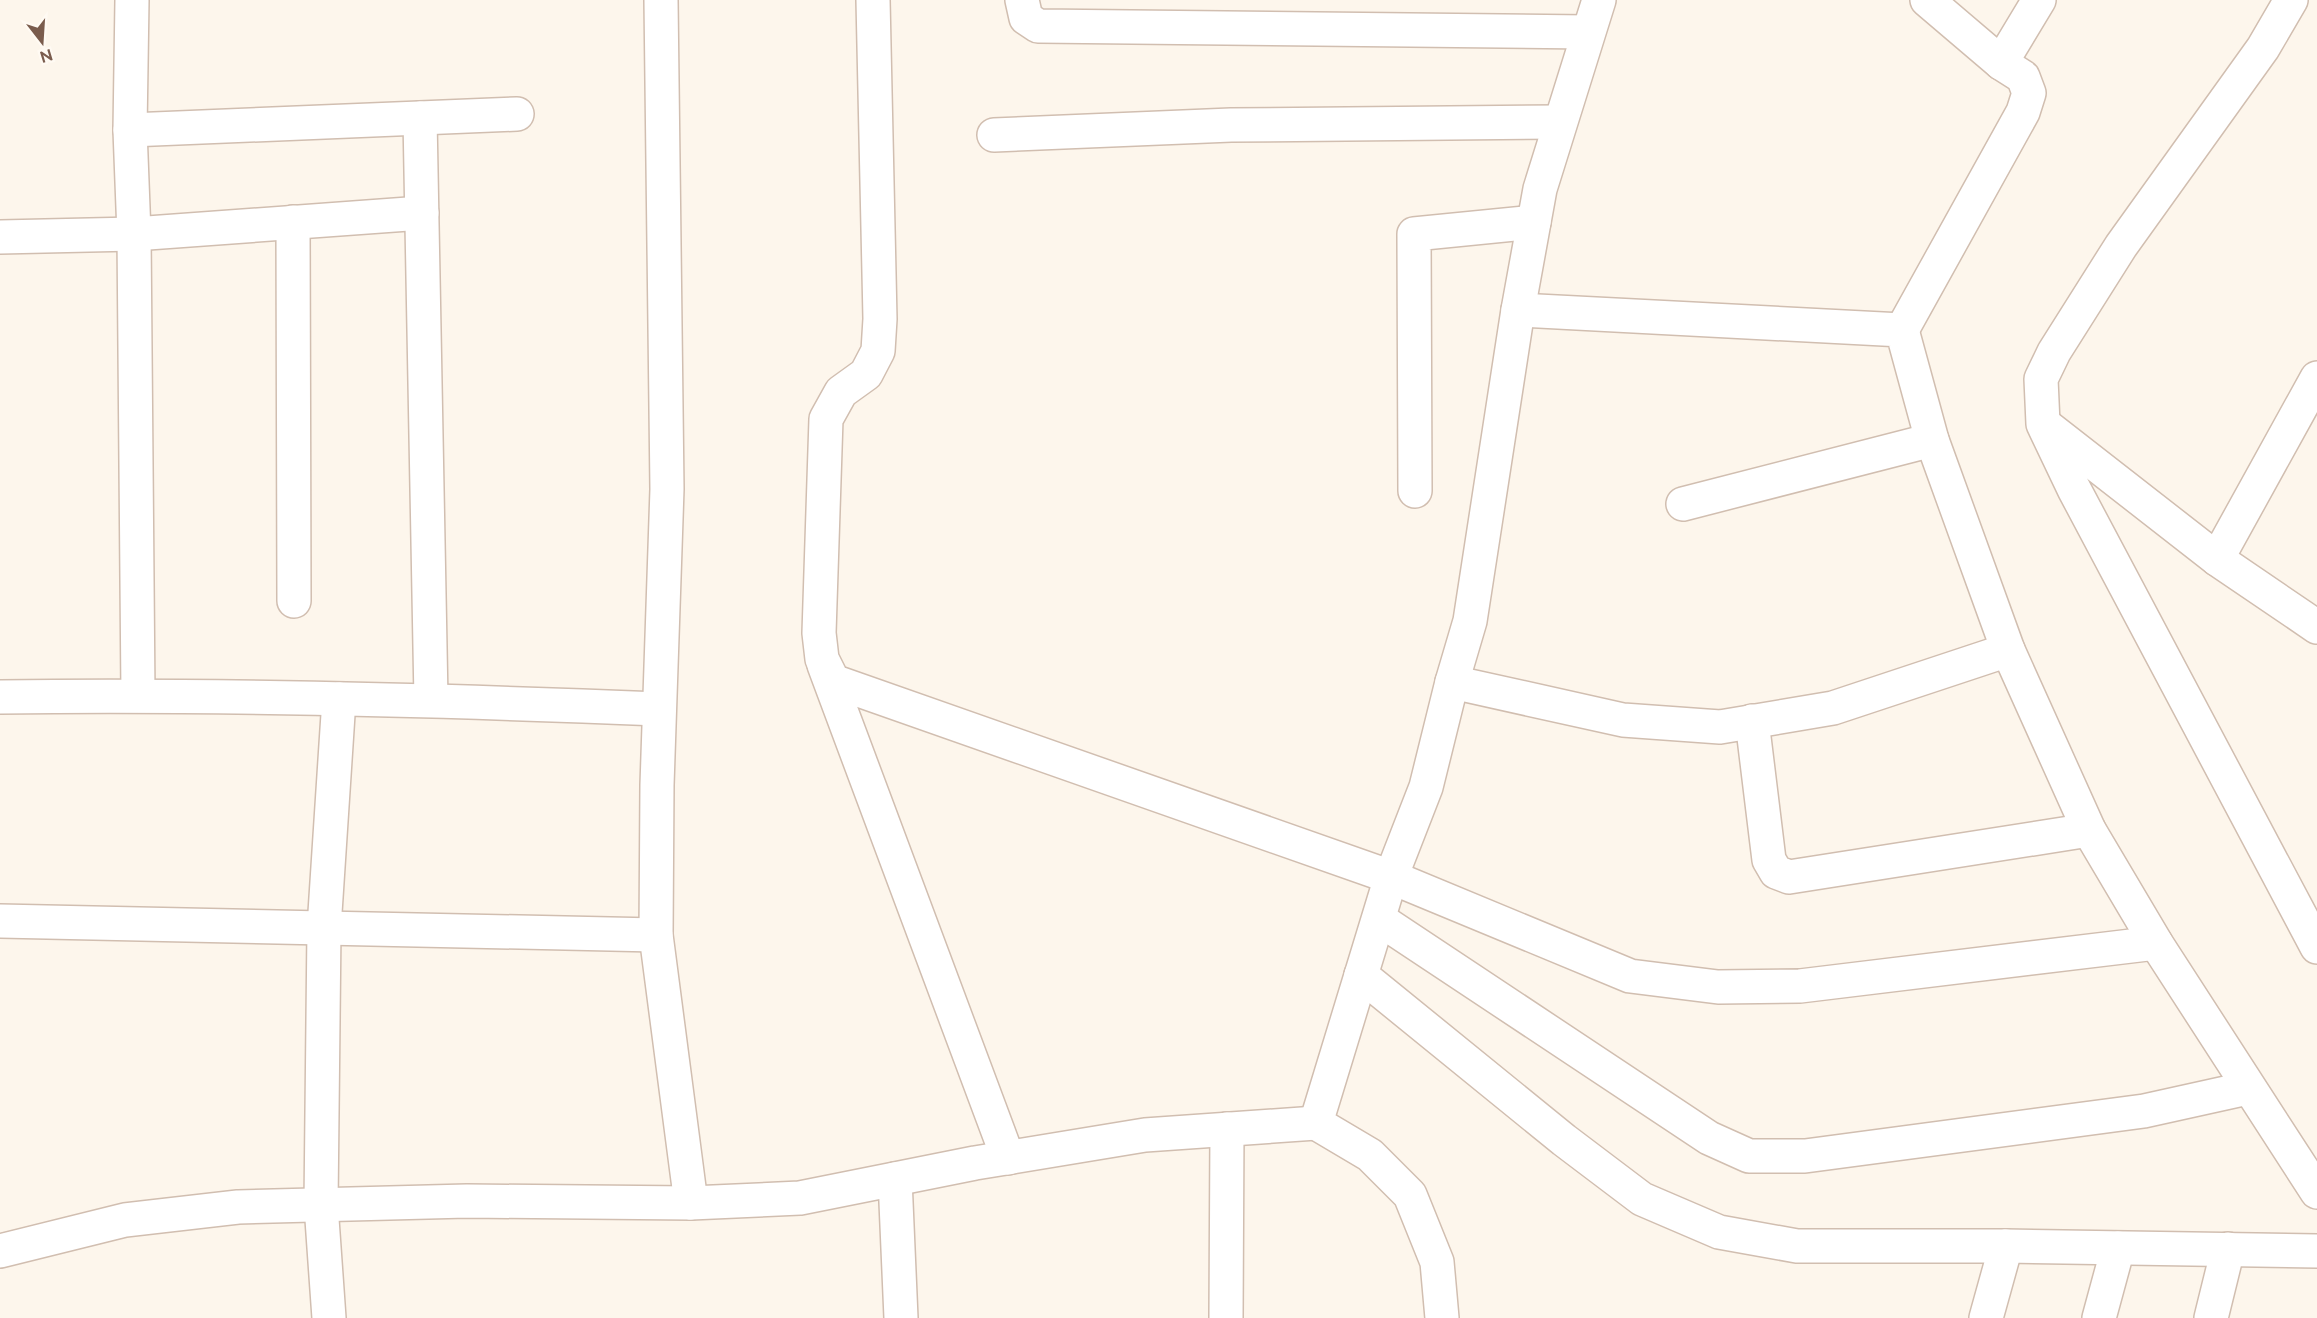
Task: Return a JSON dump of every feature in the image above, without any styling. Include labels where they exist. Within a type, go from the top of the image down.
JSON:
[{"type":"street","points":[[132,0],[130,130],[134,234],[138,695]]},
{"type":"street","points":[[661,0],[667,489],[659,709],[656,935],[691,1203]]},
{"type":"street","points":[[873,0],[880,320],[878,351],[866,374],[841,392],[826,419],[819,633],[822,660],[1008,1158]]},
{"type":"street","points":[[1022,0],[1026,18],[1038,26],[1588,32]]},
{"type":"street","points":[[1316,1123],[1391,878],[1426,787],[1470,621],[1539,189],[1599,0]]},
{"type":"street","points":[[1927,0],[2001,63],[2023,77],[2029,93],[2023,112],[1902,330],[1932,440],[2008,650],[2089,830],[2156,943],[2317,1192]]},
{"type":"street","points":[[2001,63],[2039,0]]},
{"type":"street","points":[[2291,0],[2263,48],[2121,246],[2054,352],[2041,379],[2043,424],[2074,489],[2317,947]]},
{"type":"street","points":[[130,130],[517,114]]},
{"type":"street","points":[[420,118],[431,700]]},
{"type":"street","points":[[994,135],[1231,125],[1560,122]]},
{"type":"street","points":[[0,237],[134,234],[422,213]]},
{"type":"street","points":[[293,222],[294,601]]},
{"type":"street","points":[[1415,491],[1414,234],[1534,222]]},
{"type":"street","points":[[1518,310],[1902,330]]},
{"type":"street","points":[[2217,559],[2317,378]]},
{"type":"street","points":[[2043,424],[2217,559],[2317,627]]},
{"type":"street","points":[[1683,504],[1932,440]]},
{"type":"street","points":[[1452,682],[1623,720],[1720,727],[1833,708],[2008,650]]},
{"type":"street","points":[[822,660],[833,681],[1391,878],[1630,976],[1718,987],[1800,986],[2156,943]]},
{"type":"street","points":[[0,697],[138,695],[431,700],[659,709]]},
{"type":"street","points":[[329,1318],[321,1205],[324,928],[339,699]]},
{"type":"street","points":[[1752,722],[1769,860],[1776,872],[1789,877],[2089,830]]},
{"type":"street","points":[[1379,919],[1709,1138],[1749,1156],[1805,1156],[2144,1111],[2248,1088]]},
{"type":"street","points":[[0,921],[656,935]]},
{"type":"street","points":[[1361,975],[1564,1140],[1642,1199],[1719,1232],[1797,1246],[2006,1246],[2317,1251]]},
{"type":"street","points":[[0,1251],[125,1220],[238,1207],[467,1202],[691,1203],[800,1198],[1008,1158],[1145,1135],[1316,1123],[1370,1155],[1410,1195],[1437,1262],[1442,1318]]},
{"type":"street","points":[[1226,1318],[1227,1130]]},
{"type":"street","points":[[895,1179],[901,1318]]},
{"type":"street","points":[[1986,1318],[2006,1246]]},
{"type":"street","points":[[2099,1318],[2118,1248]]},
{"type":"street","points":[[2211,1318],[2228,1250]]}]
